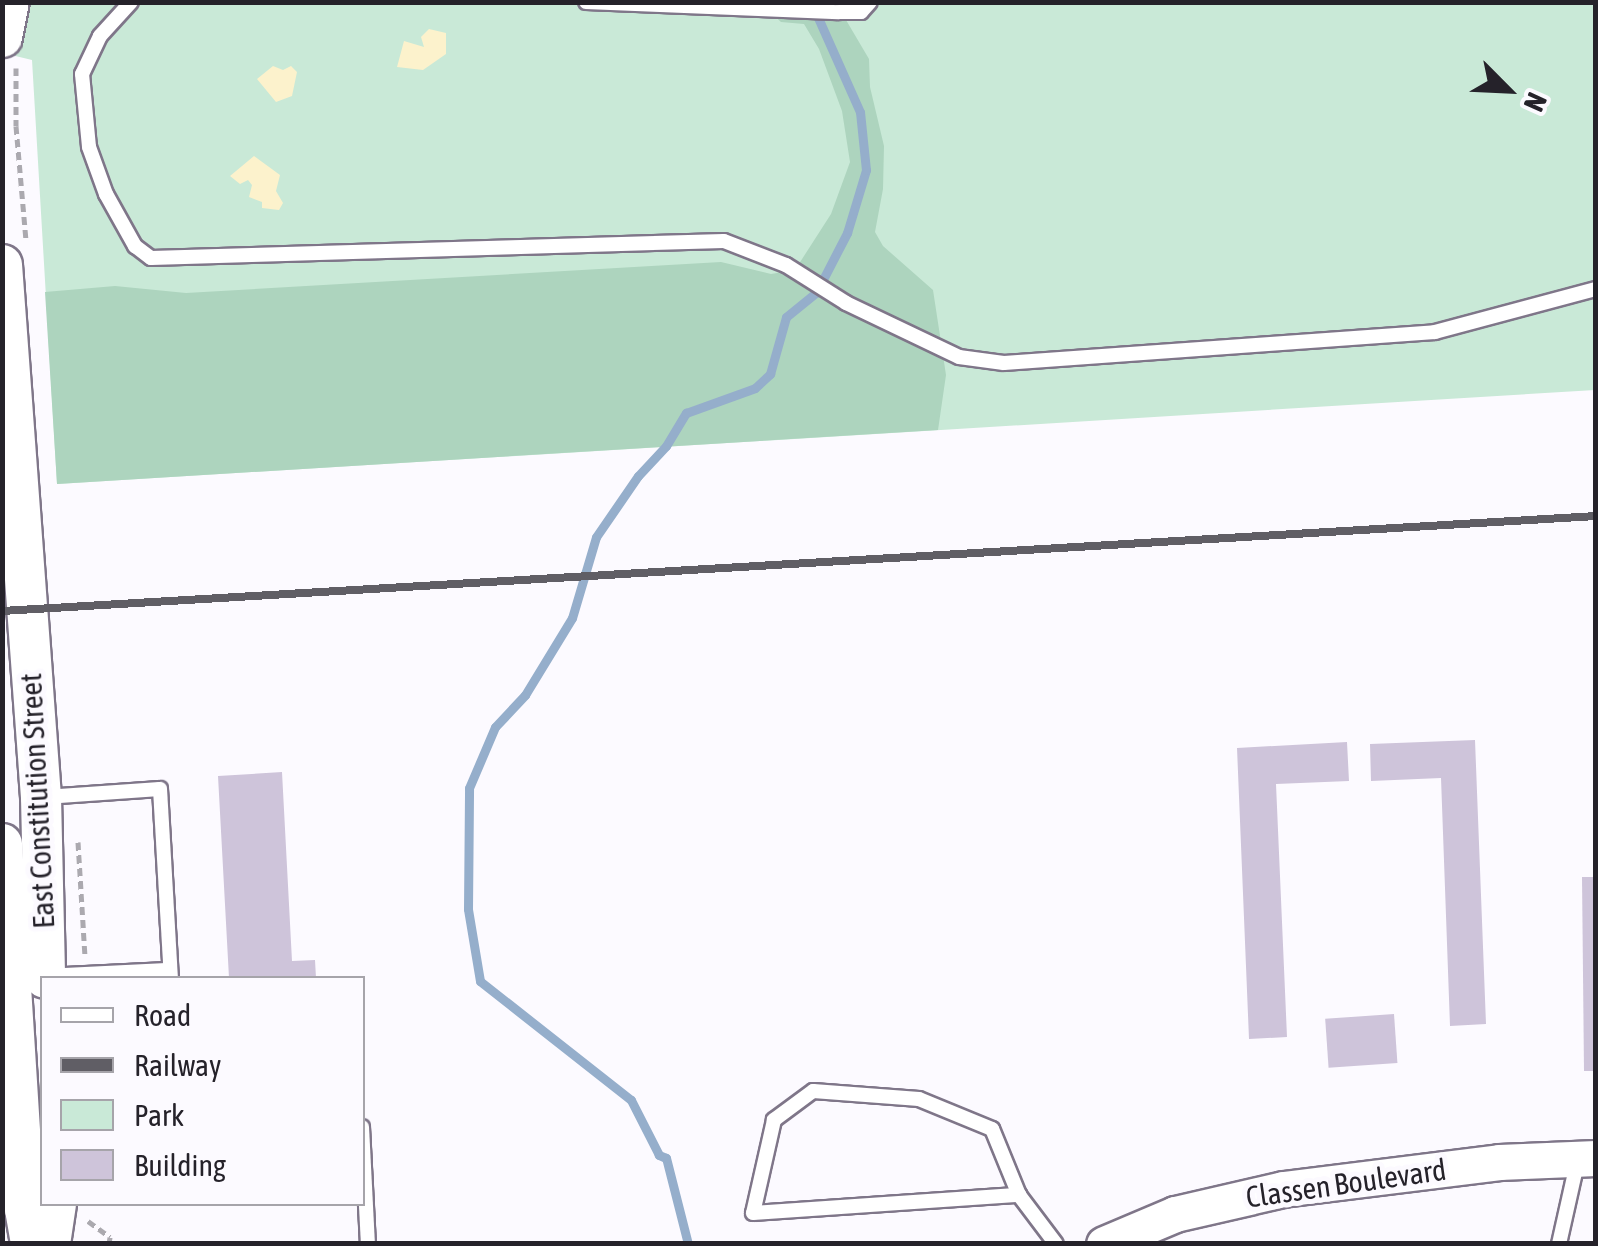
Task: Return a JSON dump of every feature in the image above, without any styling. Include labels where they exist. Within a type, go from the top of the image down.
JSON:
[{"type":"main road","points":[[2,37],[10,2]]},
{"type":"main road","name":"East Constitution Street","points":[[4,288],[41,797],[26,978],[25,1209],[32,1244]]},
{"type":"main road","name":"East Constitution Street","points":[[2,844],[26,978]]},
{"type":"main road","points":[[50,1244],[72,1208]]},
{"type":"street","name":"Classen Boulevard","points":[[1104,1244],[1175,1214],[1283,1189],[1499,1162],[1587,1158]]},
{"type":"lane","points":[[131,2],[100,36],[82,74],[89,147],[106,194],[144,255],[724,242],[753,249],[846,303],[960,357],[1004,363],[1435,332],[1596,289]]},
{"type":"lane","points":[[586,2],[861,12],[870,2]]},
{"type":"lane","points":[[41,797],[160,789],[171,974],[98,976]]},
{"type":"lane","points":[[1019,1195],[924,1198],[753,1213],[774,1120],[812,1091],[919,1099],[992,1129],[1019,1195],[1056,1244]]},
{"type":"lane","points":[[1559,1244],[1587,1158]]},
{"type":"lane","points":[[365,1182],[368,1244]]},
{"type":"path","points":[[72,1208],[94,1229],[110,1237],[109,1244]]},
{"type":"green space","points":[[3,2],[1595,3],[1595,390],[57,484],[32,60],[3,53]]},
{"type":"green space","points":[[772,3],[836,3],[869,59],[870,87],[884,146],[883,189],[875,232],[883,246],[933,290],[946,375],[938,430],[57,484],[45,292],[115,286],[186,293],[721,262],[771,274],[795,270],[831,214],[850,162],[842,111],[819,49],[804,24],[781,22],[768,10]]},
{"type":"sand","points":[[429,29],[446,33],[446,54],[423,70],[397,67],[404,41],[424,47],[421,37]]},
{"type":"sand","points":[[273,66],[283,70],[291,66],[297,72],[292,96],[276,102],[257,79]]},
{"type":"sand","points":[[254,156],[280,175],[276,191],[283,203],[279,210],[262,208],[262,202],[249,197],[252,185],[248,180],[240,184],[230,176]]},
{"type":"building","points":[[1475,740],[1486,1024],[1450,1026],[1441,778],[1371,781],[1370,744]]},
{"type":"building","points":[[1347,742],[1349,781],[1276,784],[1287,1037],[1249,1039],[1237,748]]},
{"type":"building","points":[[282,772],[292,961],[315,960],[316,976],[229,976],[218,776]]},
{"type":"building","points":[[1582,877],[1596,877],[1596,1071],[1584,1071]]},
{"type":"building","points":[[1394,1014],[1397,1063],[1329,1068],[1325,1019]]},
{"type":"waterway","points":[[688,1244],[666,1158],[659,1155],[631,1100],[480,981],[468,909],[469,788],[495,727],[525,695],[572,618],[596,537],[638,476],[666,446],[686,413],[755,388],[770,374],[786,317],[816,293],[847,233],[866,170],[860,112],[811,2]]},
{"type":"railway","points":[[2,611],[1596,516]]}]
